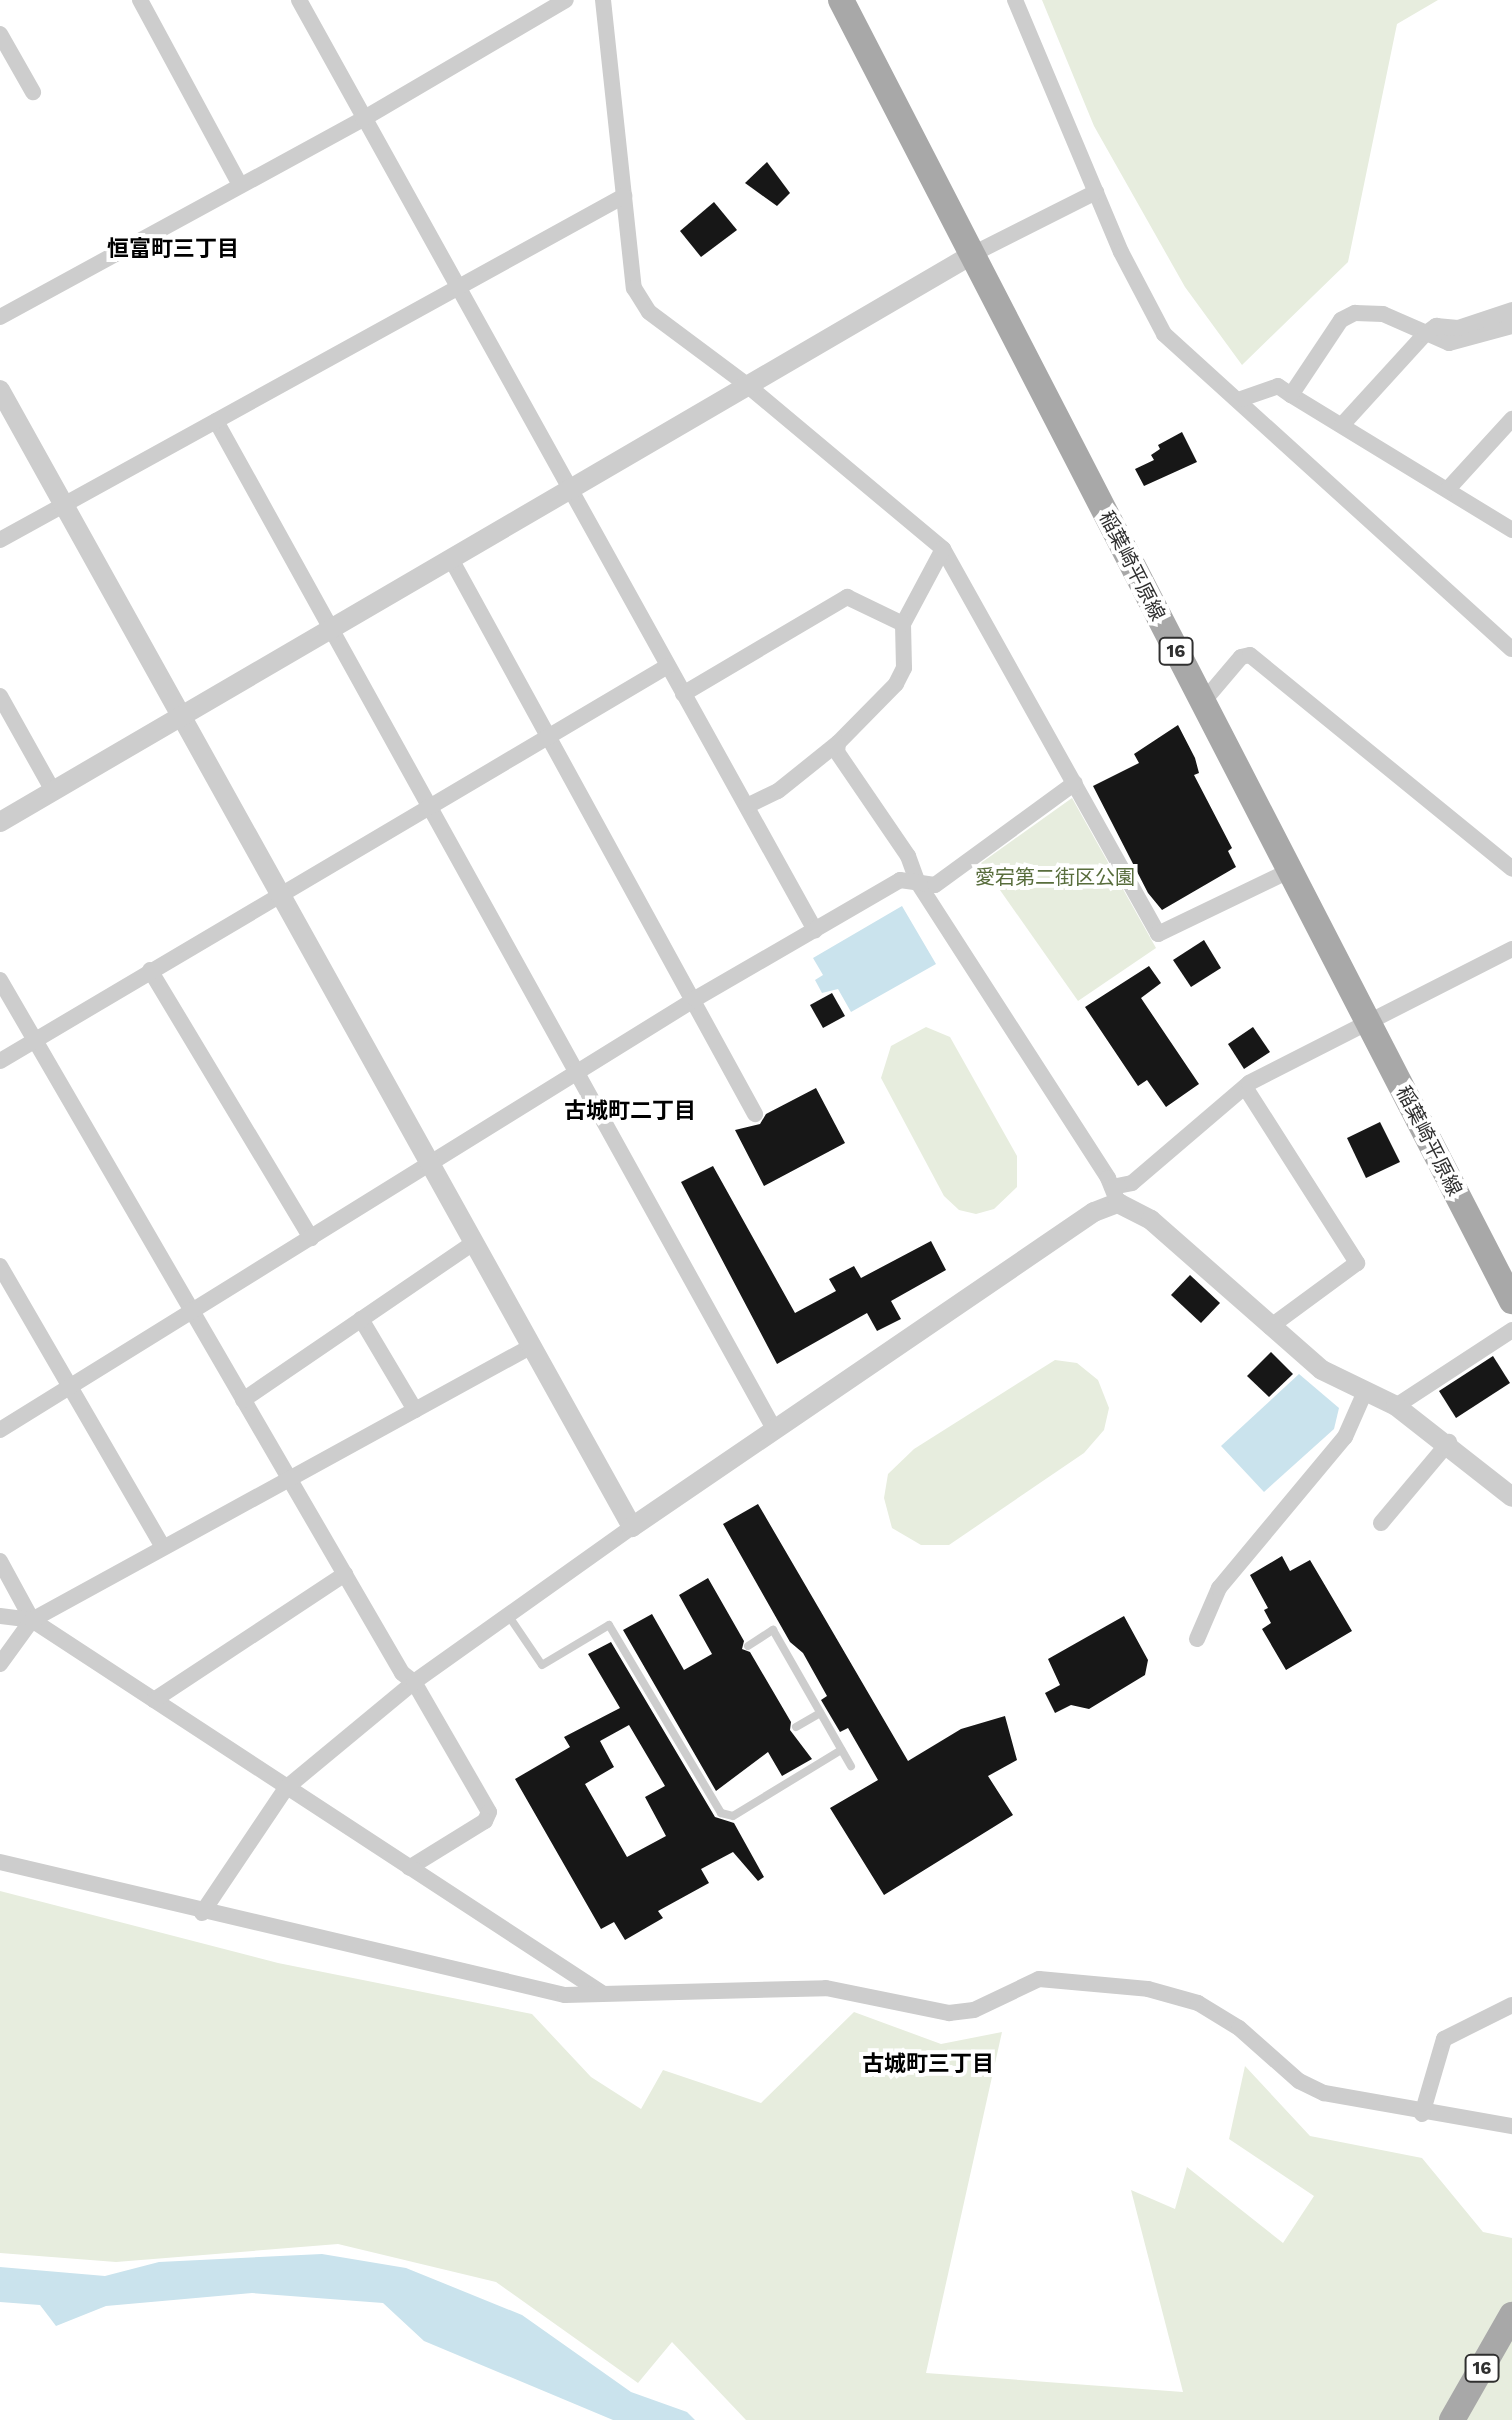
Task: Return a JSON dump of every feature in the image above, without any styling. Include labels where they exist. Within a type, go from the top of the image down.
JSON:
[{"type":"main road","name":"稲葉崎平原線","points":[[841,0],[1512,1301]]},
{"type":"main road","name":"16","points":[[1452,2420],[1512,2315]]},
{"type":"street","points":[[140,0],[240,185]]},
{"type":"street","points":[[300,0],[363,119],[459,286],[815,930]]},
{"type":"street","points":[[0,317],[363,119],[566,0]]},
{"type":"street","points":[[603,0],[634,288],[649,312],[747,385],[943,549],[1158,934],[1289,871]]},
{"type":"street","points":[[1015,0],[1147,309],[1164,334],[1241,399],[1512,649]]},
{"type":"street","points":[[0,34],[33,92]]},
{"type":"street","points":[[0,822],[973,254],[1096,192]]},
{"type":"street","points":[[0,540],[62,503],[624,196]]},
{"type":"street","points":[[1342,425],[1425,334],[1436,326],[1458,328],[1512,310]]},
{"type":"street","points":[[1291,395],[1341,320],[1355,313],[1383,314],[1425,334],[1459,343],[1512,326]]},
{"type":"street","points":[[1241,399],[1278,386],[1512,530]]},
{"type":"street","points":[[0,390],[632,1527]]},
{"type":"street","points":[[1448,489],[1512,419]]},
{"type":"street","points":[[216,421],[774,1429]]},
{"type":"street","points":[[747,806],[778,791],[838,743],[896,684],[904,668],[903,624],[943,549]]},
{"type":"street","points":[[451,559],[695,999],[755,1114]]},
{"type":"street","points":[[683,694],[847,597],[903,624]]},
{"type":"street","points":[[1202,703],[1241,657],[1250,655],[1512,869]]},
{"type":"street","points":[[0,1061],[668,666]]},
{"type":"street","points":[[0,696],[53,791]]},
{"type":"street","points":[[838,743],[837,752],[908,856],[918,883],[1115,1195],[1151,1220],[1322,1370],[1364,1394],[1396,1406],[1449,1442],[1512,1497]]},
{"type":"street","points":[[0,1430],[695,999],[900,880],[935,885],[1075,783]]},
{"type":"street","points":[[202,1913],[286,1788],[414,1682],[632,1527],[1094,1212],[1245,1087],[1512,949]]},
{"type":"street","points":[[150,970],[311,1238]]},
{"type":"street","points":[[0,980],[402,1673],[414,1682],[489,1812],[485,1821],[409,1868]]},
{"type":"street","points":[[1245,1087],[1357,1263],[1270,1327]]},
{"type":"street","points":[[243,1400],[473,1243]]},
{"type":"street","points":[[0,1266],[163,1547]]},
{"type":"street","points":[[361,1319],[415,1410]]},
{"type":"street","points":[[1396,1406],[1512,1330]]},
{"type":"street","points":[[0,1664],[32,1620],[530,1347]]},
{"type":"street","points":[[1197,1639],[1219,1588],[1345,1437],[1364,1394]]},
{"type":"street","points":[[1381,1523],[1449,1442]]},
{"type":"street","points":[[0,1561],[32,1620]]},
{"type":"street","points":[[154,1700],[345,1574]]},
{"type":"street","points":[[0,1616],[32,1620],[603,1994]]},
{"type":"street","points":[[0,1862],[202,1913],[549,1992],[603,1994],[826,1988],[949,2013],[974,2010],[1039,1979],[1112,1983],[1198,2003],[1239,2028],[1299,2081],[1324,2093],[1422,2114],[1512,2126]]},
{"type":"street","points":[[1422,2114],[1444,2039],[1512,2005]]},
{"type":"lane","points":[[508,1615],[542,1665],[609,1625],[721,1813],[733,1816],[841,1750]]},
{"type":"lane","points":[[748,1646],[773,1630],[851,1766]]},
{"type":"lane","points":[[796,1727],[820,1713]]},
{"type":"green space","points":[[1042,0],[1438,0],[1397,24],[1348,262],[1242,365],[1185,287],[1094,126]]},
{"type":"green space","name":"愛宕第二街区公園","points":[[1072,798],[1156,948],[1078,1001],[981,863]]},
{"type":"green space","points":[[926,1027],[950,1037],[1017,1156],[1017,1187],[994,1209],[976,1214],[959,1210],[944,1196],[881,1078],[891,1046]]},
{"type":"green space","points":[[1055,1360],[1077,1363],[1098,1380],[1109,1408],[1104,1430],[1084,1453],[949,1545],[921,1545],[892,1528],[884,1498],[888,1474],[914,1449]]},
{"type":"green space","points":[[0,1891],[278,1963],[532,2014],[591,2077],[641,2109],[663,2070],[761,2103],[854,2012],[941,2044],[1002,2032],[926,2373],[1183,2392],[1131,2190],[1175,2209],[1187,2167],[1283,2243],[1314,2196],[1229,2139],[1245,2066],[1310,2136],[1422,2158],[1483,2232],[1512,2238],[1512,2420],[746,2420],[672,2342],[638,2383],[496,2282],[338,2244],[116,2262],[0,2253]]},
{"type":"water","points":[[902,906],[936,964],[851,1012],[838,989],[822,993],[815,980],[823,975],[813,958]]},
{"type":"water","points":[[1299,1374],[1339,1408],[1334,1429],[1264,1492],[1221,1446]]},
{"type":"water","points":[[322,2254],[406,2268],[522,2315],[631,2392],[687,2412],[695,2420],[613,2420],[424,2341],[383,2303],[252,2293],[106,2306],[56,2326],[40,2305],[0,2302],[0,2267],[105,2276],[159,2262]]},
{"type":"building","points":[[767,162],[790,193],[777,206],[745,183]]},
{"type":"building","points":[[714,202],[737,230],[701,257],[680,231]]},
{"type":"building","points":[[1182,432],[1197,462],[1144,486],[1135,469],[1154,460],[1151,455],[1160,449],[1158,445]]},
{"type":"building","points":[[1178,725],[1195,758],[1199,773],[1194,775],[1232,848],[1228,851],[1236,867],[1162,910],[1148,893],[1093,786],[1139,763],[1134,754]]},
{"type":"building","points":[[1204,940],[1221,968],[1191,987],[1173,960]]},
{"type":"building","points":[[1149,966],[1161,983],[1141,998],[1199,1084],[1166,1107],[1147,1080],[1138,1086],[1085,1007]]},
{"type":"building","points":[[832,993],[845,1016],[823,1028],[810,1005]]},
{"type":"building","points":[[1253,1027],[1270,1052],[1244,1069],[1228,1044]]},
{"type":"building","points":[[816,1088],[845,1143],[764,1186],[735,1130],[760,1124],[766,1114]]},
{"type":"building","points":[[1380,1122],[1400,1162],[1366,1178],[1347,1138]]},
{"type":"building","points":[[713,1166],[795,1313],[836,1291],[829,1279],[854,1266],[861,1278],[931,1241],[946,1270],[891,1301],[901,1319],[877,1331],[867,1313],[777,1364],[681,1182]]},
{"type":"building","points":[[1190,1275],[1220,1303],[1201,1323],[1171,1295]]},
{"type":"building","points":[[1271,1352],[1293,1374],[1269,1397],[1247,1376]]},
{"type":"building","points":[[1493,1356],[1510,1383],[1456,1418],[1439,1391]]},
{"type":"building","points":[[758,1504],[908,1761],[961,1729],[1005,1716],[1017,1760],[988,1776],[1013,1815],[884,1895],[830,1808],[878,1780],[848,1728],[840,1732],[821,1700],[827,1696],[803,1653],[790,1642],[723,1524]]},
{"type":"building","points":[[1282,1556],[1290,1571],[1310,1560],[1352,1631],[1286,1670],[1262,1629],[1271,1623],[1264,1610],[1268,1608],[1250,1575]]},
{"type":"building","points":[[708,1578],[744,1641],[742,1649],[750,1652],[791,1722],[790,1730],[812,1759],[782,1776],[768,1752],[716,1791],[623,1630],[652,1614],[684,1670],[712,1654],[679,1595]]},
{"type":"building","points":[[1124,1616],[1148,1660],[1145,1675],[1089,1709],[1071,1705],[1055,1713],[1045,1693],[1060,1685],[1048,1659]]},
{"type":"building","points":[[611,1642],[715,1817],[734,1823],[764,1877],[758,1881],[733,1852],[701,1869],[709,1883],[658,1911],[663,1918],[625,1940],[614,1922],[601,1929],[515,1779],[570,1747],[564,1737],[620,1708],[588,1654]],"holes":[[[629,1725],[665,1786],[645,1797],[666,1836],[627,1857],[585,1784],[614,1767],[600,1741]]]},
{"type":"district","name":"恒富町三丁目","points":[[173,249]]},
{"type":"district","name":"古城町二丁目","points":[[630,1111]]},
{"type":"district","name":"古城町三丁目","points":[[928,2064]]}]
